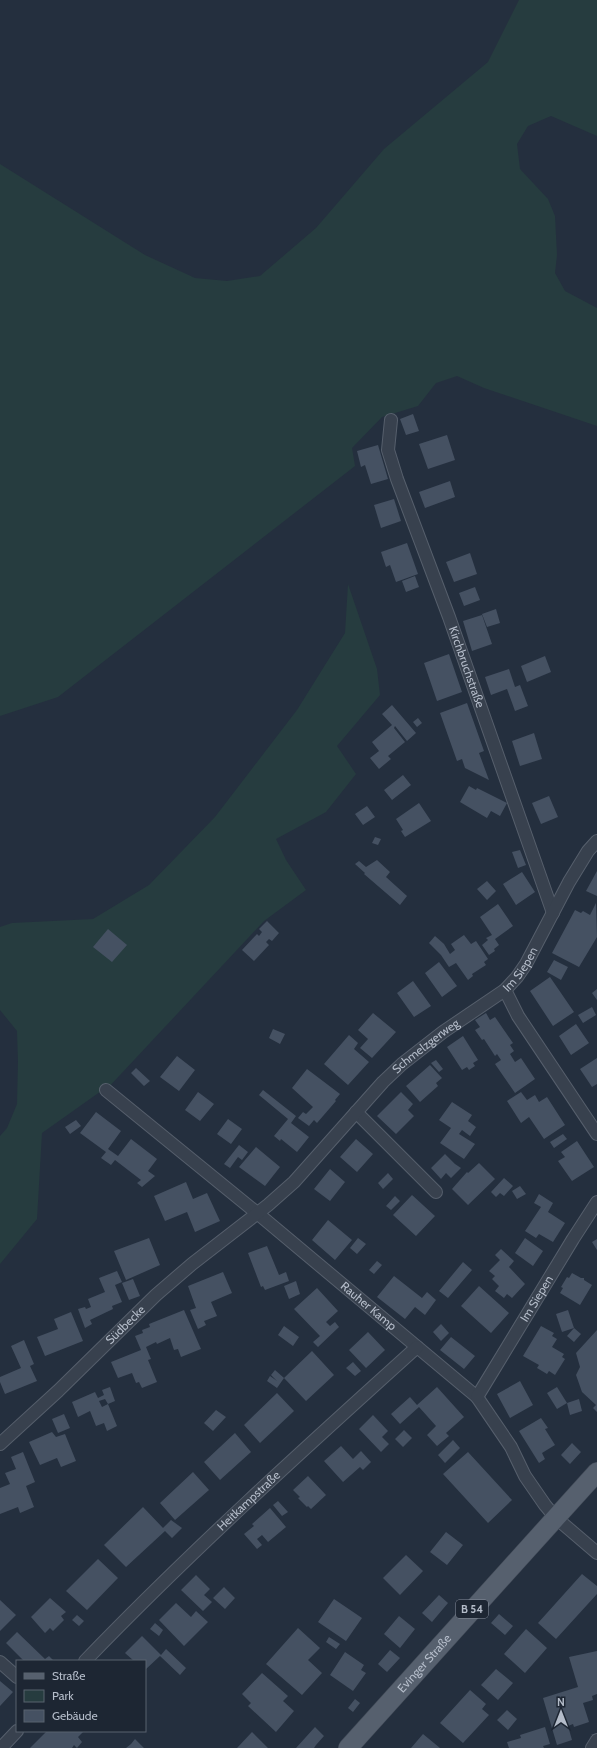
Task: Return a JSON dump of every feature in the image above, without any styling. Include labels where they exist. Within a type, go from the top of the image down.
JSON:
[{"type":"main road","name":"Evinger Straße","points":[[348,1748],[597,1472]]},
{"type":"street","name":"Kirchbruchstraße","points":[[391,420],[388,450],[397,479],[446,611],[553,912]]},
{"type":"street","name":"Im Siepen","points":[[597,841],[588,852],[573,876],[526,964],[505,990],[518,1016],[597,1134]]},
{"type":"street","name":"Schmelzgerweg","points":[[257,1213],[294,1182],[383,1082],[402,1064],[443,1032],[505,990]]},
{"type":"street","name":"Rauher Kamp","points":[[106,1090],[257,1213],[477,1397],[511,1447],[525,1476],[555,1517],[597,1553]]},
{"type":"street","points":[[356,1112],[436,1192]]},
{"type":"street","name":"Im Siepen","points":[[477,1397],[597,1202]]},
{"type":"street","name":"Südbecke","points":[[0,1444],[58,1391],[156,1295],[192,1264],[257,1213]]},
{"type":"street","name":"Heitkampstraße","points":[[86,1660],[143,1600],[302,1450],[417,1347]]},
{"type":"street","points":[[0,1662],[16,1676]]},
{"type":"street","points":[[1,1748],[16,1732]]},
{"type":"street","points":[[592,1748],[597,1740]]},
{"type":"green space","points":[[519,0],[597,0],[597,136],[551,116],[528,126],[517,144],[520,169],[548,199],[555,216],[557,255],[555,273],[565,291],[597,308],[597,426],[484,388],[457,376],[436,383],[418,406],[382,417],[352,448],[355,466],[58,697],[0,716],[0,164],[145,255],[195,278],[227,281],[260,276],[316,228],[384,149],[488,62]]},
{"type":"green space","points":[[348,584],[377,669],[380,695],[337,746],[356,774],[326,812],[276,839],[286,860],[306,890],[264,921],[106,1090],[104,1089],[42,1133],[37,1219],[0,1264],[0,1136],[7,1128],[17,1104],[18,1061],[17,1031],[0,1010],[0,927],[12,923],[93,919],[149,885],[215,817],[297,710],[345,633]]},
{"type":"building","points":[[413,414],[419,431],[406,435],[400,419]]},
{"type":"building","points":[[447,435],[455,460],[428,469],[419,444]]},
{"type":"building","points":[[378,445],[388,479],[371,484],[365,465],[361,467],[357,451]]},
{"type":"building","points":[[450,481],[455,497],[425,508],[419,492]]},
{"type":"building","points":[[394,499],[401,521],[381,528],[374,505]]},
{"type":"building","points":[[407,543],[418,574],[396,582],[390,565],[386,567],[381,552]]},
{"type":"building","points":[[470,553],[477,574],[454,582],[446,562]]},
{"type":"building","points":[[415,576],[419,587],[406,592],[402,581]]},
{"type":"building","points":[[475,587],[480,600],[464,606],[459,593]]},
{"type":"building","points":[[496,609],[500,623],[487,627],[482,614]]},
{"type":"building","points":[[482,615],[492,644],[472,651],[463,621]]},
{"type":"building","points":[[449,654],[462,692],[437,701],[424,663]]},
{"type":"building","points":[[545,656],[551,672],[527,682],[521,666]]},
{"type":"building","points":[[509,669],[515,687],[520,685],[528,706],[515,711],[507,689],[491,695],[485,677]]},
{"type":"building","points":[[467,703],[484,751],[479,753],[489,780],[465,768],[462,759],[457,761],[440,713]]},
{"type":"building","points":[[392,705],[416,733],[407,741],[395,726],[394,728],[405,742],[388,756],[391,759],[379,769],[370,758],[379,751],[372,742],[392,725],[382,714]]},
{"type":"building","points":[[418,718],[422,723],[417,727],[413,722]]},
{"type":"building","points":[[534,733],[542,759],[520,766],[512,741]]},
{"type":"building","points":[[403,775],[411,785],[392,800],[384,790]]},
{"type":"building","points":[[469,786],[476,790],[477,788],[507,803],[500,816],[491,811],[487,818],[460,802]]},
{"type":"building","points":[[549,796],[558,817],[541,824],[532,803]]},
{"type":"building","points":[[419,803],[431,821],[405,837],[401,831],[403,830],[396,819]]},
{"type":"building","points":[[367,806],[375,817],[363,825],[355,814]]},
{"type":"building","points":[[375,837],[381,839],[378,845],[372,843]]},
{"type":"building","points":[[520,850],[526,865],[518,868],[512,852]]},
{"type":"building","points":[[377,860],[390,872],[386,877],[407,896],[400,905],[364,874],[365,873],[355,864],[359,861],[366,867]]},
{"type":"building","points":[[597,871],[597,896],[586,891]]},
{"type":"building","points":[[522,872],[535,892],[516,905],[503,884]]},
{"type":"building","points":[[487,881],[496,891],[487,900],[477,889]]},
{"type":"building","points":[[596,903],[597,937],[579,967],[552,953],[575,910],[581,913],[583,911],[590,915]]},
{"type":"building","points":[[498,904],[513,926],[495,939],[499,945],[494,949],[495,951],[489,955],[482,945],[488,940],[486,938],[492,935],[480,917]]},
{"type":"building","points":[[267,921],[279,933],[272,941],[269,939],[266,942],[269,945],[254,961],[242,950],[257,934],[259,936],[262,932],[259,929]]},
{"type":"building","points":[[108,929],[127,945],[112,962],[93,947]]},
{"type":"building","points":[[464,935],[471,944],[476,941],[488,959],[484,962],[486,965],[472,974],[473,976],[468,980],[456,963],[449,967],[441,955],[429,943],[435,936],[444,944],[450,954],[455,950],[451,944]]},
{"type":"building","points":[[554,960],[568,967],[561,980],[547,972]]},
{"type":"building","points":[[439,962],[457,986],[442,997],[425,973]]},
{"type":"building","points":[[550,977],[574,1012],[553,1026],[530,991]]},
{"type":"building","points":[[413,981],[431,1006],[414,1017],[397,993]]},
{"type":"building","points":[[597,989],[597,1000],[592,993]]},
{"type":"building","points":[[592,1007],[596,1015],[583,1023],[578,1015]]},
{"type":"building","points":[[373,1013],[396,1032],[372,1058],[360,1048],[368,1039],[358,1030]]},
{"type":"building","points":[[486,1013],[490,1020],[495,1017],[513,1043],[510,1045],[514,1051],[510,1054],[515,1062],[521,1058],[535,1079],[515,1093],[495,1064],[501,1060],[497,1054],[495,1056],[484,1039],[482,1040],[475,1030],[480,1027],[475,1020]]},
{"type":"building","points":[[576,1024],[589,1043],[571,1055],[559,1036]]},
{"type":"building","points":[[273,1029],[285,1034],[280,1044],[269,1038]]},
{"type":"building","points":[[349,1035],[358,1043],[354,1049],[369,1062],[348,1085],[324,1064]]},
{"type":"building","points":[[463,1036],[478,1060],[473,1063],[475,1066],[469,1070],[467,1067],[462,1070],[447,1047]]},
{"type":"building","points":[[177,1056],[195,1070],[179,1091],[160,1077]]},
{"type":"building","points":[[597,1058],[597,1084],[592,1087],[580,1069]]},
{"type":"building","points":[[436,1060],[443,1069],[439,1072],[431,1063]]},
{"type":"building","points":[[430,1065],[442,1078],[436,1083],[438,1086],[420,1102],[406,1086]]},
{"type":"building","points":[[136,1068],[150,1081],[144,1086],[131,1073]]},
{"type":"building","points":[[307,1069],[340,1094],[335,1100],[336,1101],[317,1123],[314,1120],[309,1126],[298,1118],[303,1112],[306,1114],[313,1107],[292,1088]]},
{"type":"building","points":[[263,1090],[296,1116],[291,1123],[309,1137],[297,1152],[281,1139],[280,1141],[274,1136],[288,1119],[259,1095]]},
{"type":"building","points":[[198,1092],[214,1104],[200,1121],[185,1110]]},
{"type":"building","points":[[401,1092],[413,1104],[408,1110],[414,1116],[396,1134],[377,1116]]},
{"type":"building","points":[[521,1092],[527,1100],[535,1095],[539,1102],[547,1097],[565,1125],[544,1139],[529,1117],[521,1123],[507,1101]]},
{"type":"building","points":[[452,1102],[472,1115],[468,1121],[476,1127],[470,1136],[462,1130],[459,1134],[475,1144],[464,1159],[440,1143],[451,1128],[439,1120]]},
{"type":"building","points":[[96,1112],[121,1131],[108,1149],[118,1156],[131,1139],[157,1159],[148,1171],[155,1176],[142,1187],[137,1183],[141,1180],[115,1160],[111,1165],[101,1158],[106,1152],[80,1133]]},
{"type":"building","points":[[228,1119],[242,1129],[231,1144],[217,1134]]},
{"type":"building","points":[[76,1120],[81,1126],[70,1134],[65,1127]]},
{"type":"building","points":[[563,1134],[567,1139],[554,1148],[550,1142]]},
{"type":"building","points":[[356,1139],[373,1154],[357,1172],[340,1157]]},
{"type":"building","points":[[577,1141],[594,1167],[572,1181],[558,1161],[565,1157],[561,1152]]},
{"type":"building","points":[[239,1145],[248,1152],[242,1160],[238,1157],[230,1168],[224,1164]]},
{"type":"building","points":[[256,1147],[280,1167],[265,1186],[239,1167]]},
{"type":"building","points":[[445,1154],[461,1168],[451,1178],[446,1173],[441,1179],[431,1168]]},
{"type":"building","points":[[479,1163],[495,1179],[468,1205],[452,1189],[467,1172],[468,1173]]},
{"type":"building","points":[[330,1169],[345,1182],[330,1201],[314,1189]]},
{"type":"building","points":[[388,1173],[393,1179],[383,1189],[378,1183]]},
{"type":"building","points":[[504,1178],[513,1186],[504,1196],[500,1193],[496,1197],[491,1192]]},
{"type":"building","points":[[186,1182],[193,1199],[207,1193],[220,1221],[195,1232],[187,1212],[165,1221],[154,1196]]},
{"type":"building","points":[[520,1186],[526,1194],[517,1199],[512,1191]]},
{"type":"building","points":[[539,1194],[553,1203],[548,1212],[565,1223],[553,1242],[539,1234],[536,1238],[525,1231],[541,1207],[534,1203]]},
{"type":"building","points":[[412,1195],[435,1216],[416,1236],[393,1215]]},
{"type":"building","points":[[395,1196],[400,1201],[391,1210],[386,1206]]},
{"type":"building","points":[[328,1220],[352,1240],[335,1260],[312,1240]]},
{"type":"building","points":[[149,1238],[160,1265],[126,1280],[114,1251]]},
{"type":"building","points":[[358,1238],[366,1244],[357,1254],[350,1248]]},
{"type":"building","points":[[525,1238],[543,1251],[533,1266],[515,1253]]},
{"type":"building","points":[[597,1239],[597,1250],[592,1242]]},
{"type":"building","points":[[267,1246],[279,1275],[286,1272],[289,1281],[265,1290],[263,1286],[261,1287],[248,1253]]},
{"type":"building","points":[[501,1249],[514,1261],[509,1267],[525,1284],[512,1298],[507,1294],[504,1298],[495,1291],[499,1286],[492,1279],[495,1276],[489,1271],[500,1260],[495,1255]]},
{"type":"building","points":[[377,1261],[382,1265],[374,1274],[369,1270]]},
{"type":"building","points":[[463,1262],[472,1270],[448,1298],[439,1291]]},
{"type":"building","points":[[117,1271],[122,1282],[115,1285],[122,1302],[112,1306],[113,1309],[90,1320],[92,1324],[85,1328],[78,1309],[85,1307],[86,1309],[91,1307],[88,1299],[105,1292],[99,1278]]},
{"type":"building","points":[[223,1272],[232,1293],[211,1302],[217,1316],[204,1321],[206,1325],[198,1329],[190,1310],[196,1308],[188,1286]]},
{"type":"building","points":[[572,1273],[584,1278],[584,1280],[592,1285],[580,1305],[560,1293],[563,1288],[561,1287],[567,1277],[569,1278]]},
{"type":"building","points":[[394,1276],[422,1298],[427,1292],[436,1300],[425,1315],[415,1307],[405,1319],[377,1297]]},
{"type":"building","points":[[133,1279],[140,1296],[129,1300],[122,1283]]},
{"type":"building","points":[[296,1281],[300,1294],[289,1299],[284,1286]]},
{"type":"building","points":[[479,1286],[509,1313],[491,1333],[461,1306]]},
{"type":"building","points":[[317,1288],[338,1311],[326,1322],[330,1326],[335,1322],[339,1327],[318,1347],[313,1342],[320,1336],[294,1309]]},
{"type":"building","points":[[184,1310],[201,1349],[181,1357],[178,1349],[174,1350],[170,1338],[157,1344],[156,1342],[146,1347],[151,1359],[148,1360],[157,1382],[142,1388],[139,1382],[136,1383],[132,1373],[118,1378],[111,1362],[141,1350],[135,1336],[143,1333],[142,1330],[150,1327],[149,1324]]},
{"type":"building","points":[[568,1310],[574,1328],[562,1332],[556,1314]]},
{"type":"building","points":[[71,1312],[83,1341],[45,1356],[37,1337],[58,1329],[54,1319]]},
{"type":"building","points":[[441,1324],[449,1333],[441,1341],[433,1332]]},
{"type":"building","points":[[284,1326],[299,1337],[293,1346],[278,1335]]},
{"type":"building","points":[[541,1326],[554,1333],[552,1336],[557,1339],[552,1347],[564,1354],[562,1357],[565,1359],[555,1375],[549,1371],[547,1374],[537,1368],[539,1365],[523,1356]]},
{"type":"building","points":[[574,1328],[581,1334],[574,1342],[567,1336]]},
{"type":"building","points":[[597,1330],[597,1412],[593,1408],[596,1405],[582,1392],[576,1375],[580,1367],[576,1353]]},
{"type":"building","points":[[368,1332],[385,1350],[366,1368],[349,1350]]},
{"type":"building","points":[[451,1337],[475,1356],[464,1369],[440,1350]]},
{"type":"building","points":[[24,1340],[34,1364],[30,1366],[37,1381],[5,1394],[0,1382],[0,1377],[21,1368],[11,1346]]},
{"type":"building","points":[[312,1351],[334,1375],[306,1401],[284,1378]]},
{"type":"building","points":[[353,1362],[361,1371],[355,1376],[346,1368]]},
{"type":"building","points":[[275,1370],[284,1378],[277,1388],[267,1381],[270,1376],[277,1381],[271,1375]]},
{"type":"building","points":[[520,1381],[533,1405],[510,1418],[497,1394]]},
{"type":"building","points":[[110,1387],[115,1401],[108,1404],[117,1426],[107,1431],[104,1423],[96,1426],[90,1411],[78,1417],[72,1402],[95,1392],[98,1398],[104,1395],[102,1390]],"holes":[[[105,1399],[108,1404],[102,1407],[99,1401]]]},
{"type":"building","points":[[437,1387],[464,1417],[446,1433],[449,1436],[437,1446],[427,1435],[436,1426],[419,1407],[400,1424],[391,1414],[410,1397],[417,1405]]},
{"type":"building","points":[[557,1387],[567,1403],[557,1409],[547,1393]]},
{"type":"building","points":[[277,1393],[294,1411],[260,1443],[244,1425]]},
{"type":"building","points":[[579,1399],[582,1411],[570,1415],[567,1403]]},
{"type":"building","points":[[216,1410],[226,1417],[213,1431],[204,1423]]},
{"type":"building","points":[[64,1414],[70,1428],[58,1433],[52,1419]]},
{"type":"building","points":[[373,1415],[388,1431],[382,1437],[389,1444],[381,1452],[359,1429]]},
{"type":"building","points":[[541,1418],[548,1428],[545,1429],[555,1445],[542,1453],[545,1459],[539,1463],[519,1431]]},
{"type":"building","points":[[404,1430],[412,1438],[403,1447],[395,1439]]},
{"type":"building","points":[[52,1432],[56,1437],[65,1434],[76,1461],[61,1467],[57,1458],[40,1465],[29,1442]]},
{"type":"building","points":[[235,1433],[251,1452],[220,1480],[204,1462]]},
{"type":"building","points":[[453,1440],[460,1448],[445,1463],[438,1455]]},
{"type":"building","points":[[572,1443],[581,1452],[570,1464],[561,1455]]},
{"type":"building","points":[[341,1446],[353,1459],[361,1451],[371,1462],[363,1470],[360,1467],[343,1482],[324,1461]]},
{"type":"building","points":[[23,1452],[35,1482],[26,1486],[34,1507],[20,1513],[18,1507],[0,1514],[0,1488],[10,1484],[5,1473],[16,1469],[11,1457]]},
{"type":"building","points":[[468,1452],[512,1500],[488,1523],[443,1474]]},
{"type":"building","points":[[193,1472],[209,1490],[175,1520],[160,1503]]},
{"type":"building","points":[[308,1476],[326,1495],[311,1509],[298,1498],[300,1497],[293,1490]]},
{"type":"building","points":[[278,1501],[288,1512],[282,1516],[273,1505]]},
{"type":"building","points":[[143,1507],[163,1528],[171,1520],[182,1528],[172,1538],[165,1531],[126,1567],[104,1545]]},
{"type":"building","points":[[270,1508],[286,1527],[268,1542],[262,1535],[257,1539],[262,1545],[257,1549],[244,1534],[254,1526],[252,1524]]},
{"type":"building","points":[[446,1532],[463,1545],[447,1565],[430,1552]]},
{"type":"building","points":[[406,1555],[423,1571],[400,1595],[383,1578]]},
{"type":"building","points":[[98,1559],[118,1578],[87,1610],[66,1591]]},
{"type":"building","points":[[582,1574],[597,1586],[597,1594],[556,1639],[538,1623]]},
{"type":"building","points":[[196,1575],[210,1589],[204,1595],[212,1602],[203,1611],[181,1590]]},
{"type":"building","points":[[224,1587],[235,1598],[225,1609],[213,1598]]},
{"type":"building","points":[[439,1595],[448,1603],[432,1622],[422,1613]]},
{"type":"building","points":[[50,1598],[66,1612],[61,1616],[64,1620],[53,1631],[50,1628],[45,1633],[31,1617]]},
{"type":"building","points":[[334,1599],[362,1618],[346,1641],[318,1622]]},
{"type":"building","points":[[0,1600],[16,1615],[0,1631]]},
{"type":"building","points":[[176,1603],[191,1617],[196,1611],[208,1622],[184,1646],[159,1620]]},
{"type":"building","points":[[499,1614],[513,1626],[505,1635],[491,1623]]},
{"type":"building","points":[[77,1615],[84,1621],[79,1626],[72,1620]]},
{"type":"building","points":[[399,1616],[415,1629],[400,1648],[384,1634]]},
{"type":"building","points":[[155,1623],[163,1630],[159,1636],[150,1629]]},
{"type":"building","points":[[298,1628],[320,1648],[308,1660],[322,1673],[302,1695],[266,1664]]},
{"type":"building","points":[[526,1629],[547,1648],[525,1673],[504,1654]]},
{"type":"building","points":[[17,1632],[45,1659],[49,1656],[53,1660],[23,1660],[6,1643]]},
{"type":"building","points":[[142,1636],[161,1655],[166,1649],[186,1668],[180,1675],[160,1656],[146,1669],[146,1660],[133,1660],[125,1653]]},
{"type":"building","points":[[329,1637],[340,1644],[336,1649],[326,1642]]},
{"type":"building","points":[[390,1650],[400,1658],[387,1672],[378,1664]]},
{"type":"building","points":[[597,1651],[597,1694],[592,1696],[593,1700],[583,1703],[589,1722],[574,1727],[573,1724],[568,1726],[572,1740],[557,1745],[543,1698],[578,1687],[569,1657]]},
{"type":"building","points":[[345,1652],[364,1665],[361,1670],[366,1673],[353,1691],[330,1675]]},
{"type":"building","points":[[496,1669],[513,1683],[498,1700],[481,1685]]},
{"type":"building","points":[[262,1673],[288,1696],[283,1701],[294,1711],[276,1732],[248,1706],[251,1703],[242,1694]]},
{"type":"building","points":[[0,1681],[13,1692],[0,1706]]},
{"type":"building","points":[[470,1690],[486,1704],[482,1709],[489,1715],[463,1743],[440,1723]]},
{"type":"building","points":[[355,1699],[360,1703],[353,1712],[348,1708]]},
{"type":"building","points":[[507,1710],[517,1719],[508,1730],[497,1720]]},
{"type":"building","points":[[315,1727],[324,1736],[314,1748],[296,1748]]},
{"type":"building","points":[[545,1727],[550,1744],[543,1746],[544,1748],[509,1748],[507,1742],[521,1738],[520,1735]]},
{"type":"building","points":[[46,1732],[83,1732],[78,1737],[82,1742],[77,1748],[74,1745],[72,1748],[30,1748]]},
{"type":"building","points":[[252,1732],[268,1748],[237,1748]]},
{"type":"building","points":[[423,1734],[440,1748],[411,1748]]},
{"type":"building","points":[[135,1739],[144,1748],[126,1748],[131,1744]]}]
